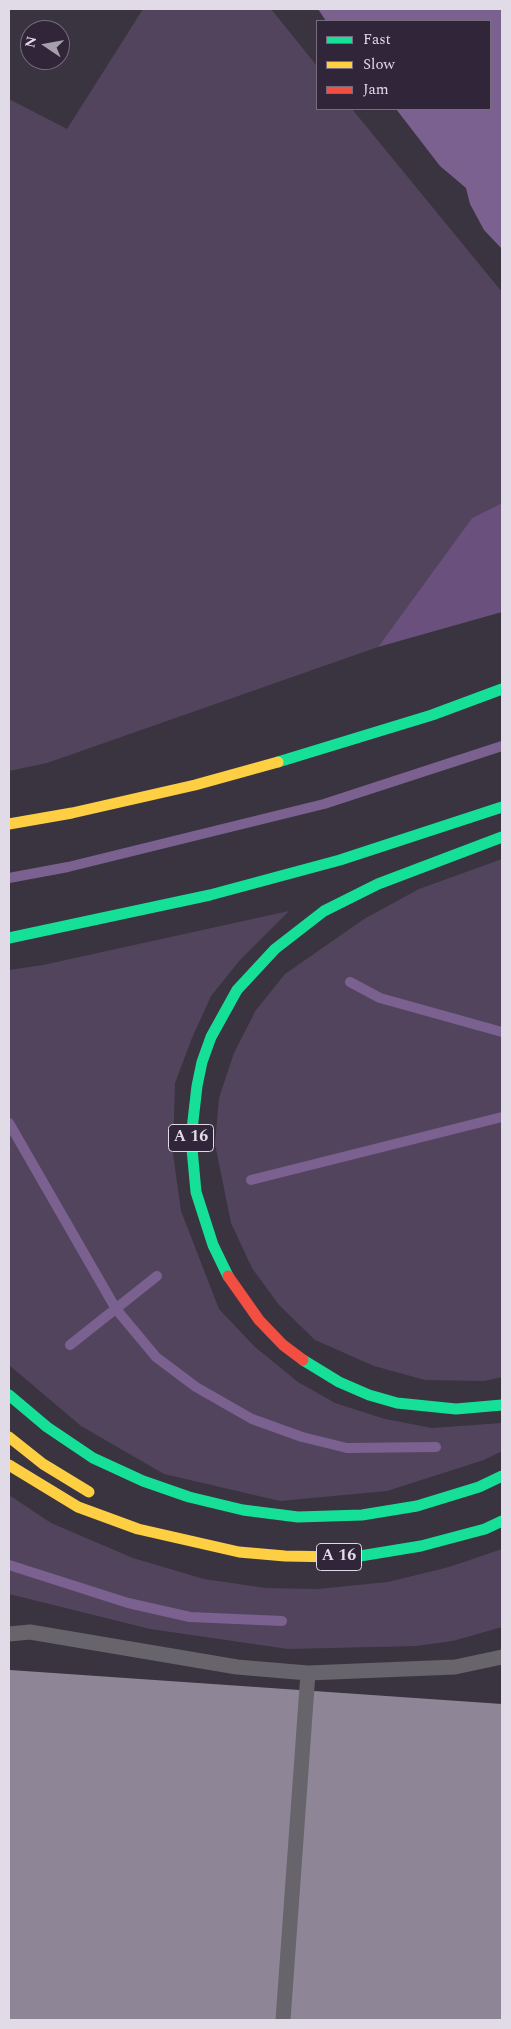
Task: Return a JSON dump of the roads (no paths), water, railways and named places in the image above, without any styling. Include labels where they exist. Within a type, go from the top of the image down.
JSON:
[{"type":"highway","points":[[9,824],[72,813],[195,785],[294,758],[432,715],[502,690]]},
{"type":"highway","points":[[9,938],[210,895],[340,860],[502,807]]},
{"type":"highway","name":"A 16","points":[[502,837],[370,887],[324,911],[275,948],[237,990],[211,1037],[202,1062],[197,1086],[191,1138],[196,1192],[213,1245],[228,1276],[242,1298],[259,1320],[284,1344],[309,1365],[339,1382],[369,1395],[398,1403],[427,1407],[456,1409],[502,1405]]},
{"type":"highway","points":[[9,1395],[47,1427],[93,1458],[152,1485],[190,1497],[243,1510],[298,1517],[362,1515],[417,1506],[479,1487],[502,1476]]},
{"type":"highway","points":[[9,1437],[43,1464],[98,1497]]},
{"type":"highway","name":"A 16","points":[[9,1465],[78,1507],[107,1519],[138,1529],[239,1552],[285,1556],[354,1557],[421,1546],[485,1529],[502,1521]]},
{"type":"highway","name":"A 16","points":[[135,1516],[174,1537]]},
{"type":"lane","points":[[9,1634],[30,1632],[237,1667],[308,1673],[455,1667],[502,1657]]},
{"type":"lane","points":[[283,2020],[308,1673]]},
{"type":"waterway","points":[[9,878],[68,867],[324,804],[502,746]]},
{"type":"waterway","points":[[350,982],[380,998],[502,1032]]},
{"type":"waterway","points":[[251,1180],[502,1117]]},
{"type":"waterway","points":[[9,1123],[116,1309],[156,1357],[196,1387],[252,1419],[302,1437],[347,1448],[436,1447]]},
{"type":"waterway","points":[[70,1345],[157,1276]]},
{"type":"waterway","points":[[9,1565],[128,1603],[190,1617],[282,1621]]}]
